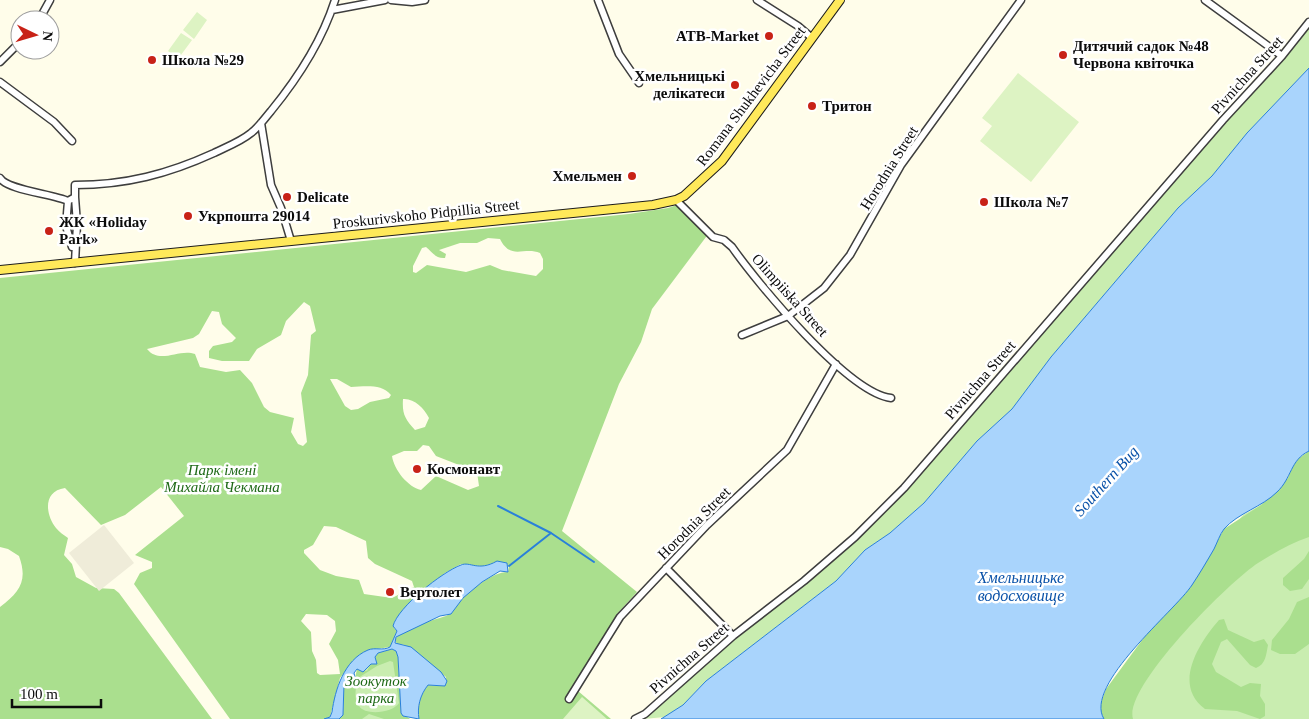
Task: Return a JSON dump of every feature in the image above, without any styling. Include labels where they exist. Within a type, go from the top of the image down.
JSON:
[{"type":"main road","name":"Romana Shukhevicha Street","points":[[676,200],[695,187],[722,161],[840,0]]},
{"type":"main road","name":"Proskurivskoho Pidpillia Street","points":[[0,270],[653,205],[676,200]]},
{"type":"street","points":[[74,263],[77,224],[76,186],[112,185],[171,172],[251,133],[262,122],[302,70],[332,10],[335,0]]},
{"type":"street","points":[[332,10],[385,0]]},
{"type":"street","points":[[391,0],[412,2],[425,0]]},
{"type":"street","points":[[598,0],[619,54],[638,83]]},
{"type":"street","points":[[757,0],[798,26],[812,38]]},
{"type":"street","name":"Horodnia Street","points":[[742,335],[788,316],[824,288],[850,255],[902,165],[1021,0]]},
{"type":"street","points":[[1205,0],[1282,56]]},
{"type":"street","name":"Pivnichna Street","points":[[635,719],[645,714],[733,636],[804,582],[855,537],[904,488],[1223,120],[1282,56],[1309,22]]},
{"type":"street","points":[[0,62],[10,52]]},
{"type":"street","points":[[0,82],[54,122],[72,142]]},
{"type":"street","points":[[262,122],[271,185],[281,208],[291,241]]},
{"type":"street","points":[[0,178],[2,182],[19,188],[54,195],[68,201]]},
{"type":"street","points":[[68,201],[75,197]]},
{"type":"street","name":"Olimpiiska Street","points":[[676,200],[713,237],[724,240],[732,247],[788,316],[836,364],[873,392],[882,397],[892,398]]},
{"type":"street","points":[[68,201],[66,226],[74,251]]},
{"type":"street","name":"Horodnia Street","points":[[569,699],[620,617],[666,568],[787,450],[836,364]]},
{"type":"street","points":[[666,568],[733,636]]},
{"type":"green space","points":[[197,12],[207,20],[194,39],[183,30]]},
{"type":"green space","points":[[1309,27],[1309,68],[1247,133],[1212,176],[1178,208],[1051,357],[1012,409],[977,441],[924,503],[890,533],[865,550],[836,581],[706,681],[683,705],[665,717],[643,719],[735,638],[806,584],[857,539]]},
{"type":"green space","points":[[181,33],[192,40],[178,59],[168,51]]},
{"type":"green space","points":[[1018,73],[1079,122],[1031,182],[980,141],[992,126],[982,118]]},
{"type":"green space","name":"Парк імені Михайла Чекмана","points":[[680,204],[709,233],[652,309],[641,342],[619,384],[562,531],[637,592],[617,614],[578,691],[611,719],[419,719],[418,710],[425,689],[428,685],[445,686],[446,677],[405,645],[397,644],[395,640],[410,628],[449,615],[471,590],[490,577],[508,572],[509,566],[475,567],[461,564],[445,573],[419,595],[395,620],[394,628],[397,631],[390,647],[369,650],[358,656],[340,678],[330,717],[324,719],[230,719],[134,584],[140,573],[152,568],[152,562],[135,555],[184,516],[161,487],[125,515],[101,525],[65,488],[53,494],[48,504],[48,510],[56,528],[68,538],[64,555],[72,564],[76,577],[96,588],[114,589],[119,593],[212,719],[0,719],[0,607],[17,591],[23,572],[19,556],[8,549],[0,547],[0,278],[629,214],[668,208]],"holes":[[[488,238],[500,239],[504,246],[513,251],[534,251],[540,253],[543,259],[543,269],[536,276],[502,270],[490,265],[466,272],[427,265],[416,273],[413,272],[413,266],[422,248],[426,247],[437,256],[445,258],[446,254],[439,250],[460,243],[477,243]],[[304,302],[310,306],[316,331],[311,335],[308,375],[301,393],[307,442],[303,446],[298,444],[291,432],[294,418],[270,412],[264,407],[252,383],[240,370],[226,372],[200,367],[195,354],[183,353],[158,356],[152,354],[147,349],[193,338],[199,334],[212,311],[219,312],[222,324],[236,338],[232,342],[213,346],[209,351],[209,358],[222,361],[249,361],[257,349],[281,335],[286,321]],[[330,379],[337,379],[351,387],[377,387],[391,395],[389,398],[370,402],[358,409],[351,410],[345,406]],[[403,399],[411,400],[418,404],[429,418],[425,427],[415,430],[403,409]],[[423,445],[429,446],[436,456],[477,472],[479,486],[468,490],[436,476],[421,490],[416,488],[402,477],[393,461],[392,456],[404,451],[417,451]],[[324,526],[336,527],[366,541],[368,558],[375,564],[412,581],[414,587],[392,598],[364,594],[359,580],[336,576],[320,570],[304,553],[304,550],[313,545]],[[306,614],[327,615],[335,621],[336,631],[329,644],[338,660],[340,674],[320,675],[317,673],[316,660],[312,651],[311,632],[301,621]]]},
{"type":"green space","points":[[1309,451],[1309,719],[1104,719],[1169,609],[1191,586],[1213,551],[1243,515],[1261,505],[1288,478],[1294,462]]},
{"type":"green space","points":[[1309,451],[1309,537],[1283,548],[1258,563],[1225,590],[1161,660],[1144,684],[1134,704],[1133,719],[1104,719],[1101,714],[1101,702],[1106,689],[1148,632],[1191,586],[1224,529],[1261,505],[1288,478],[1294,462]]},
{"type":"green space","points":[[1309,551],[1309,579],[1302,589],[1290,591],[1283,585],[1283,578],[1304,559]]},
{"type":"green space","points":[[1309,597],[1309,644],[1295,654],[1280,654],[1271,650],[1272,640],[1289,619],[1297,602]]},
{"type":"green space","points":[[1224,619],[1228,630],[1254,642],[1264,639],[1268,645],[1264,662],[1256,668],[1250,665],[1227,639],[1221,642],[1212,664],[1216,672],[1241,687],[1250,683],[1261,684],[1260,696],[1265,704],[1265,716],[1260,719],[1237,711],[1205,709],[1195,699],[1190,688],[1192,664],[1197,652],[1211,629],[1219,620]]},
{"type":"green space","name":"Зоокуток парка","points":[[392,649],[401,713],[410,719],[339,719],[356,676]]},
{"type":"green space","points":[[392,649],[396,651],[398,657],[401,713],[410,719],[384,719],[369,714],[362,719],[339,719],[343,715],[344,683],[348,680],[354,683],[357,669],[367,671],[371,663],[377,664],[375,657],[378,653]],"holes":[[[390,661],[393,662],[399,703],[391,709],[379,712],[362,709],[357,703],[356,696],[358,678],[377,666]]]},
{"type":"green space","points":[[582,697],[607,719],[563,719]]},
{"type":"shaded area","points":[[104,525],[134,563],[99,591],[69,553]]},
{"type":"water","name":"Хмельницьке водосховище","points":[[1309,68],[1309,451],[1294,464],[1286,481],[1277,492],[1224,529],[1192,585],[1134,649],[1106,687],[1101,705],[1104,719],[661,719],[683,705],[706,681],[836,581],[865,550],[890,533],[924,503],[977,441],[1012,409],[1051,357],[1178,208],[1212,176],[1247,133]]},
{"type":"water","points":[[497,561],[507,563],[508,572],[500,571],[482,582],[463,598],[451,614],[440,616],[396,637],[395,643],[411,647],[441,672],[447,681],[445,686],[428,685],[420,701],[419,719],[403,716],[401,713],[398,657],[396,651],[392,649],[378,653],[375,657],[377,664],[371,664],[363,672],[357,669],[354,673],[356,681],[350,684],[348,680],[344,683],[343,715],[339,719],[324,719],[330,717],[338,685],[347,668],[368,650],[390,647],[397,631],[393,626],[403,609],[412,600],[432,582],[461,565],[485,566]]},
{"type":"waterway","points":[[498,506],[551,533]]},
{"type":"waterway","points":[[509,566],[551,533],[594,562]]},
{"type":"place","name":"ATB-Market","points":[[769,36]]},
{"type":"place","name":"Дитячий садок №48 Червона квіточка","points":[[1063,55]]},
{"type":"place","name":"Школа №29","points":[[152,60]]},
{"type":"place","name":"Хмельницькі делікатеси","points":[[735,85]]},
{"type":"place","name":"Тритон","points":[[812,106]]},
{"type":"place","name":"Хмельмен","points":[[632,176]]},
{"type":"place","name":"Delicate","points":[[287,197]]},
{"type":"place","name":"Школа №7","points":[[984,202]]},
{"type":"place","name":"Укрпошта 29014","points":[[188,216]]},
{"type":"place","name":"ЖК «Holiday Park»","points":[[49,231]]},
{"type":"place","name":"Космонавт","points":[[417,469]]},
{"type":"place","name":"Вертолет","points":[[390,592]]},
{"type":"water label","name":"Southern Bug","points":[[1106,481]]}]
